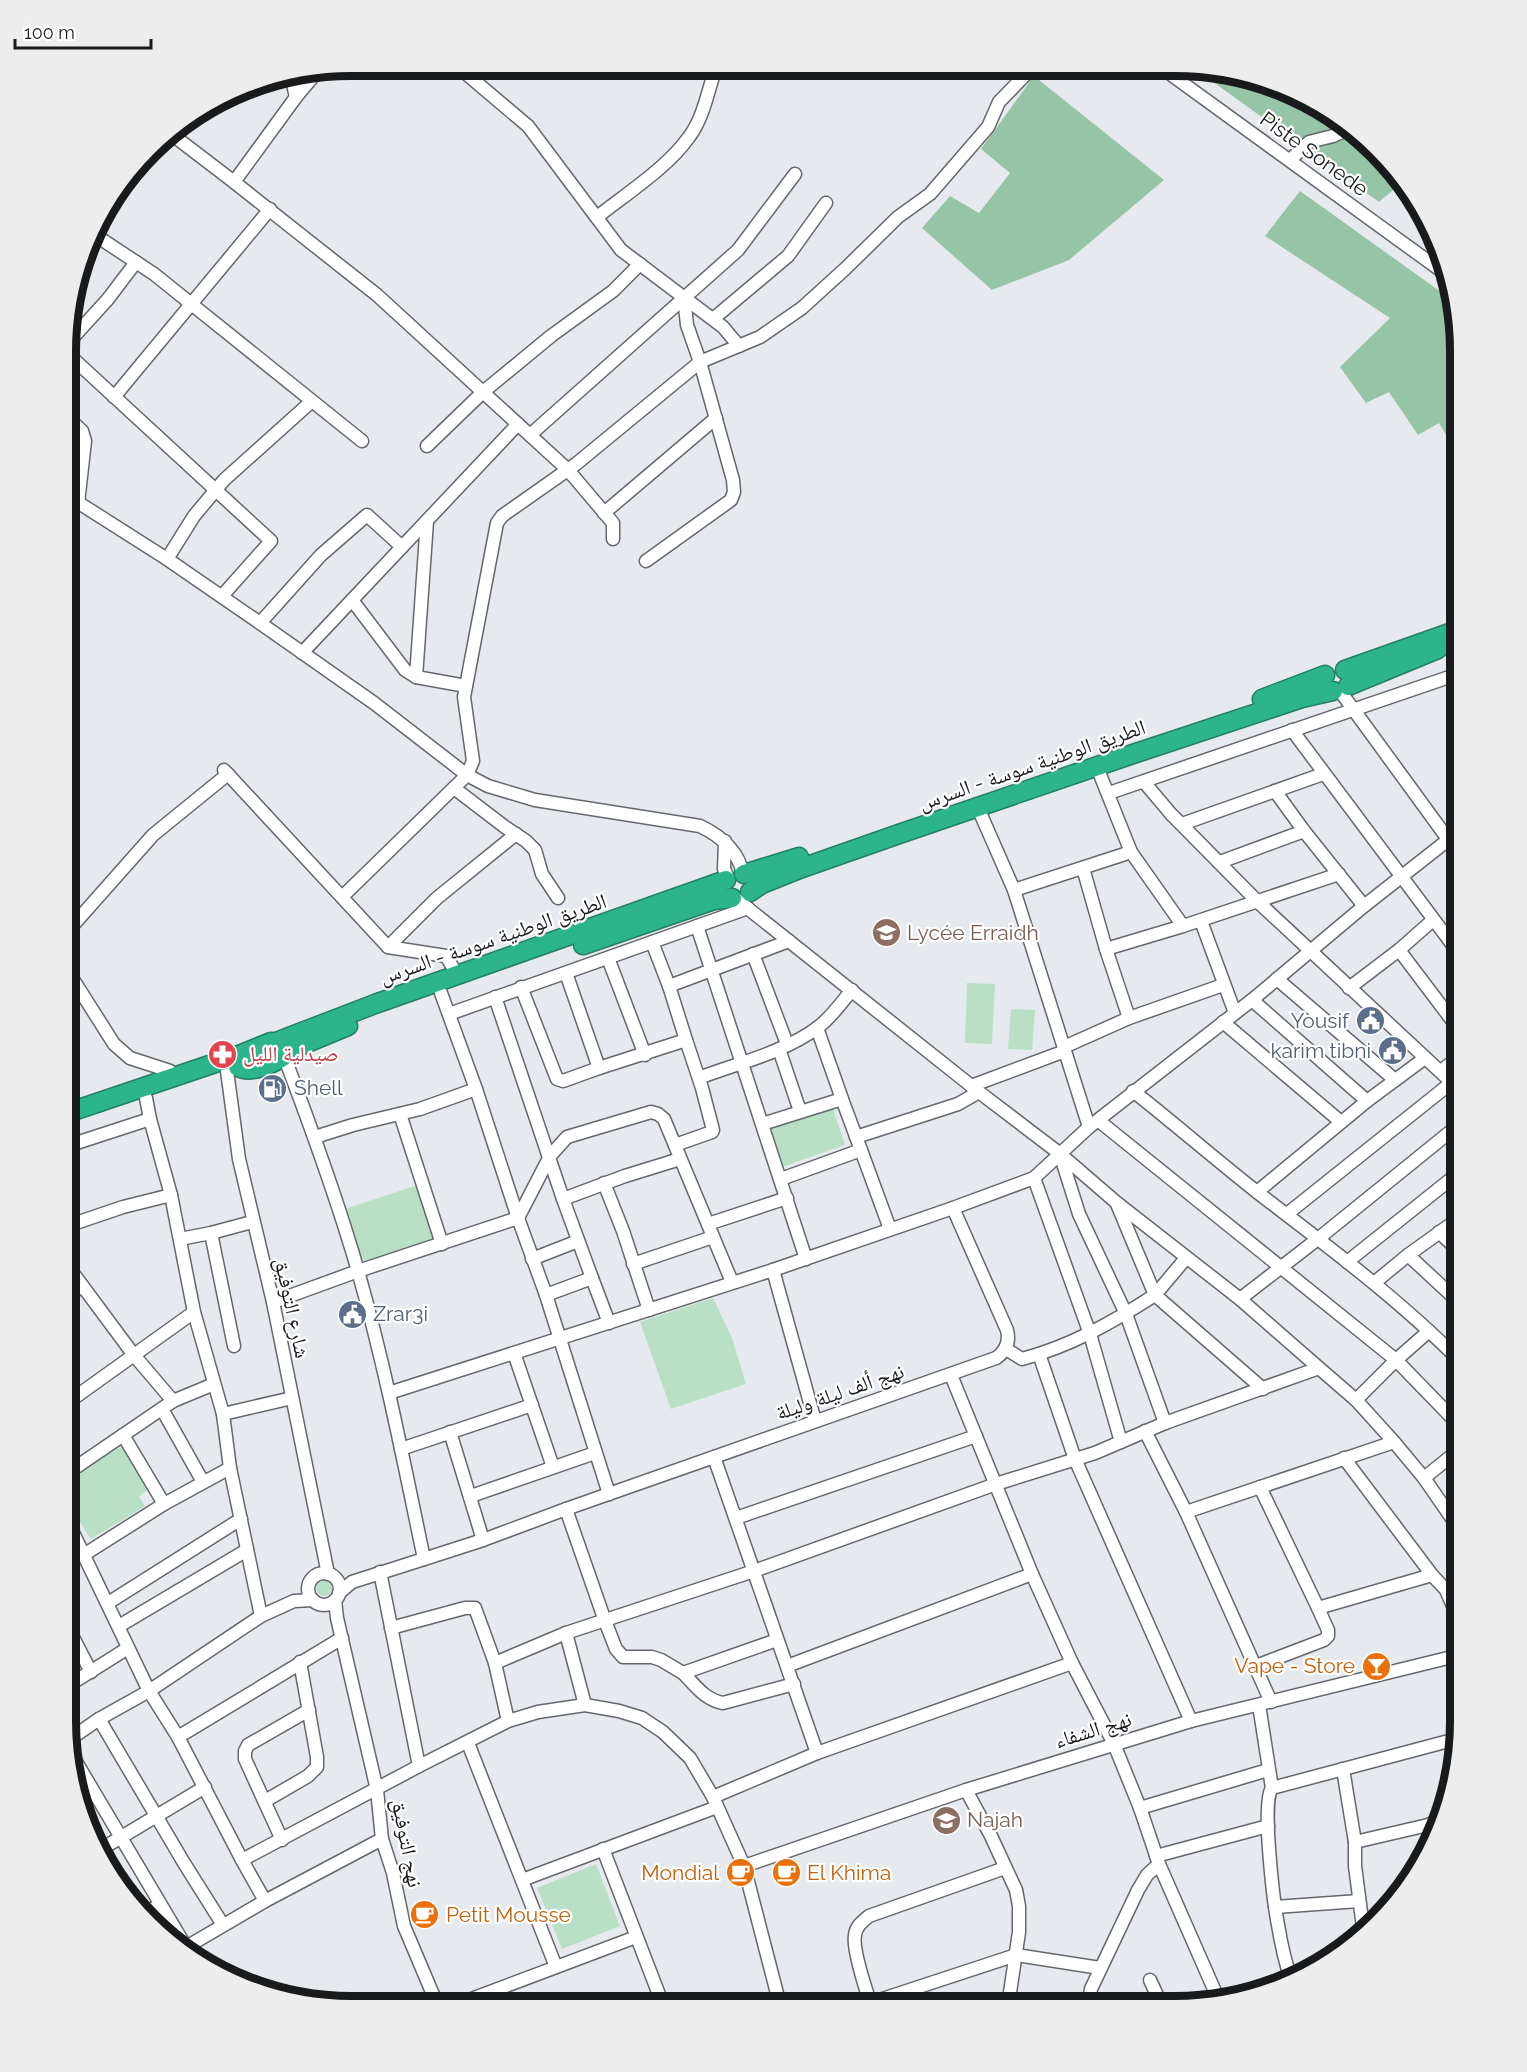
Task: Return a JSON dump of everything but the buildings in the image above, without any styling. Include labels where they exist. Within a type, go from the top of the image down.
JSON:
[{"type":"highway","name":"الطريق الوطنية سوسة - السرس","points":[[282,1050],[714,900],[739,889],[762,884],[802,868],[1097,766],[1302,698],[1450,634]]},
{"type":"highway","name":"الطريق الوطنية سوسة - السرس","points":[[282,1050],[356,1011],[458,976],[739,889],[1214,716],[1338,682],[1450,645]]},
{"type":"highway","points":[[76,1121],[146,1098],[235,1064],[256,1047],[282,1050]]},
{"type":"highway","points":[[76,1110],[174,1077],[235,1064]]},
{"type":"street","points":[[469,76],[528,126],[621,250],[723,327],[740,346]]},
{"type":"street","points":[[597,216],[647,178],[690,136],[703,109],[713,76]]},
{"type":"street","points":[[342,897],[467,775],[473,761],[464,697],[497,523],[501,516],[568,470],[700,362],[760,337],[802,308],[898,217],[930,194],[988,127],[999,102],[1024,76]]},
{"type":"street","name":"Piste Sonede","points":[[1173,76],[1437,268]]},
{"type":"street","points":[[234,183],[310,80]]},
{"type":"street","points":[[293,83],[296,97]]},
{"type":"street","points":[[1290,160],[1309,142],[1342,132]]},
{"type":"street","points":[[177,139],[377,295],[530,435],[568,470],[613,523],[613,539]]},
{"type":"street","points":[[530,435],[738,250],[795,174]]},
{"type":"street","points":[[712,319],[788,256],[826,203]]},
{"type":"street","points":[[114,397],[270,209]]},
{"type":"street","points":[[101,239],[136,262],[191,304],[362,441]]},
{"type":"street","points":[[77,333],[108,299],[136,262]]},
{"type":"street","points":[[428,446],[483,392],[551,336],[613,291],[640,264]]},
{"type":"street","points":[[646,561],[731,500],[734,492],[733,480],[716,418],[687,325],[684,297]]},
{"type":"street","points":[[76,361],[271,541],[222,596]]},
{"type":"street","points":[[167,559],[194,516],[224,480],[312,401]]},
{"type":"street","points":[[604,513],[716,418]]},
{"type":"street","points":[[302,652],[518,424]]},
{"type":"street","points":[[76,425],[82,431],[84,441],[76,490]]},
{"type":"street","points":[[76,502],[222,596],[374,704],[467,775],[488,786],[535,800],[700,826],[725,841],[737,857],[739,889]]},
{"type":"street","points":[[260,623],[321,555],[367,515],[402,547]]},
{"type":"street","points":[[416,677],[427,521]]},
{"type":"street","points":[[352,600],[405,670],[416,677],[466,686]]},
{"type":"street","points":[[1109,793],[1450,677]]},
{"type":"street","points":[[1338,682],[1353,710],[1450,843]]},
{"type":"street","points":[[1292,730],[1450,942]]},
{"type":"street","points":[[1097,766],[1131,852],[1183,926]]},
{"type":"street","points":[[76,922],[153,835],[226,772],[388,947],[446,956],[458,976]]},
{"type":"street","points":[[1182,824],[1323,774]]},
{"type":"street","points":[[1144,782],[1257,901],[1450,1082]]},
{"type":"street","points":[[454,788],[535,850],[542,874],[558,898]]},
{"type":"street","points":[[1275,791],[1364,906]]},
{"type":"street","points":[[978,808],[1014,890],[1064,1049],[1094,1124],[1396,1360],[1450,1416]]},
{"type":"street","points":[[1220,862],[1304,831]]},
{"type":"street","points":[[388,947],[437,897],[516,834]]},
{"type":"street","points":[[389,1393],[806,1259],[1035,1178],[1059,1153],[1133,1091],[1252,1000],[1364,906],[1448,840]]},
{"type":"street","points":[[725,841],[724,869],[768,923],[1240,1299],[1356,1400],[1424,1478],[1450,1516]]},
{"type":"street","points":[[1014,890],[1131,852]]},
{"type":"street","points":[[1083,868],[1129,1018]]},
{"type":"street","points":[[1106,949],[1201,921],[1339,874]]},
{"type":"street","points":[[449,1014],[696,926],[739,889]]},
{"type":"street","points":[[1349,988],[1400,950],[1433,920]]},
{"type":"street","points":[[1201,921],[1235,1012]]},
{"type":"street","points":[[696,926],[806,1259]]},
{"type":"street","points":[[669,986],[789,941]]},
{"type":"street","points":[[652,942],[699,1078],[712,1131],[675,1145]]},
{"type":"street","points":[[1400,950],[1450,1017]]},
{"type":"street","points":[[753,954],[783,1047],[800,1111]]},
{"type":"street","points":[[608,957],[645,1054]]},
{"type":"street","points":[[566,973],[599,1068]]},
{"type":"street","points":[[1277,979],[1395,1080]]},
{"type":"street","points":[[76,984],[114,1044],[130,1058],[170,1071],[174,1077]]},
{"type":"street","points":[[856,1137],[958,1104],[975,1089],[1003,1072],[1064,1049],[1129,1018],[1223,985]]},
{"type":"street","points":[[521,987],[557,1079],[563,1081],[686,1040]]},
{"type":"street","points":[[699,1078],[783,1047],[817,1028],[831,1016],[852,990]]},
{"type":"street","points":[[441,993],[477,1089],[609,1494]]},
{"type":"street","points":[[495,997],[563,1199],[609,1323]]},
{"type":"street","points":[[1252,1000],[1367,1101]]},
{"type":"street","points":[[1223,1022],[1341,1122]]},
{"type":"street","points":[[817,1028],[890,1229]]},
{"type":"street","points":[[282,1050],[315,1137],[358,1271],[389,1393],[424,1559]]},
{"type":"street","points":[[1257,1192],[1367,1101],[1425,1058]]},
{"type":"street","name":"شارع التوفيق","points":[[235,1064],[239,1159],[252,1222],[273,1302],[332,1576]]},
{"type":"street","points":[[1441,1071],[1450,1064]]},
{"type":"street","points":[[1287,1214],[1450,1084]]},
{"type":"street","points":[[315,1137],[400,1114],[477,1089]]},
{"type":"street","points":[[1133,1091],[1374,1283],[1450,1351]]},
{"type":"street","points":[[146,1098],[171,1195],[194,1312],[223,1414],[230,1468],[261,1616]]},
{"type":"street","points":[[762,1124],[842,1099]]},
{"type":"street","points":[[273,1302],[518,1218],[550,1156],[567,1137],[651,1112],[664,1119],[732,1282]]},
{"type":"street","points":[[400,1114],[442,1244]]},
{"type":"street","points":[[76,1143],[150,1119]]},
{"type":"street","points":[[1240,1299],[1450,1137]]},
{"type":"street","points":[[781,1179],[861,1150]]},
{"type":"street","points":[[1059,1153],[1078,1214],[1126,1314],[1165,1423]]},
{"type":"street","points":[[563,1199],[604,1183],[680,1159]]},
{"type":"street","points":[[1035,1178],[1090,1334],[1121,1442]]},
{"type":"street","points":[[1347,1262],[1450,1180]]},
{"type":"street","points":[[604,1183],[649,1310]]},
{"type":"street","points":[[76,1223],[123,1207],[171,1195]]},
{"type":"street","points":[[708,1224],[787,1198]]},
{"type":"street","points":[[1117,1203],[1155,1295],[1263,1389]]},
{"type":"street","points":[[953,1208],[1007,1329],[1006,1349],[1022,1359],[1090,1334],[1126,1314],[1155,1295],[1186,1258]]},
{"type":"street","points":[[180,1239],[252,1222]]},
{"type":"street","points":[[1374,1283],[1407,1255],[1450,1224]]},
{"type":"street","points":[[1439,1232],[1450,1242]]},
{"type":"street","points":[[211,1233],[234,1346]]},
{"type":"street","points":[[633,1264],[713,1237]]},
{"type":"street","points":[[532,1259],[578,1241]]},
{"type":"street","points":[[1407,1255],[1450,1294]]},
{"type":"street","points":[[772,1270],[815,1421]]},
{"type":"street","points":[[76,1278],[133,1354],[173,1401]]},
{"type":"street","points":[[546,1295],[592,1278]]},
{"type":"street","points":[[76,1290],[82,1286]]},
{"type":"street","points":[[76,1396],[194,1312]]},
{"type":"street","points":[[1356,1400],[1429,1331]]},
{"type":"street","name":"نهج ألف ليلة وليلة","points":[[352,1582],[483,1540],[996,1359],[1006,1349]]},
{"type":"street","points":[[514,1353],[553,1467]]},
{"type":"street","points":[[1039,1354],[1075,1459],[1191,1721]]},
{"type":"street","points":[[495,1663],[566,1633],[754,1571],[996,1484],[1075,1459],[1165,1423],[1319,1368]]},
{"type":"street","points":[[951,1375],[1032,1574],[1072,1663],[1114,1744],[1140,1808],[1157,1860],[1215,1992]]},
{"type":"street","points":[[76,1467],[173,1401],[214,1384]]},
{"type":"street","points":[[223,1414],[292,1398]]},
{"type":"street","points":[[401,1449],[532,1405]]},
{"type":"street","points":[[162,1409],[203,1482]]},
{"type":"street","points":[[1145,1431],[1256,1666],[1265,1704],[1268,1770],[1272,1788],[1267,1800],[1275,1907],[1289,1971]]},
{"type":"street","points":[[450,1432],[483,1540]]},
{"type":"street","points":[[123,1435],[164,1504]]},
{"type":"street","points":[[736,1518],[976,1436]]},
{"type":"street","points":[[1185,1512],[1394,1442]]},
{"type":"street","points":[[471,1496],[595,1453]]},
{"type":"street","points":[[714,1457],[818,1753]]},
{"type":"street","points":[[1344,1458],[1432,1575],[1446,1590],[1450,1599]]},
{"type":"street","points":[[1424,1478],[1450,1458]]},
{"type":"street","points":[[85,1554],[164,1504],[230,1468]]},
{"type":"street","points":[[1256,1666],[1324,1640],[1328,1636],[1328,1630],[1318,1608],[1260,1487]]},
{"type":"street","points":[[566,1509],[605,1621],[616,1649],[622,1657],[661,1660],[683,1673],[702,1694],[716,1702],[723,1703],[794,1684]]},
{"type":"street","points":[[108,1603],[241,1519]]},
{"type":"street","points":[[76,1538],[149,1691],[178,1737],[265,1900]]},
{"type":"street","points":[[119,1626],[247,1550]]},
{"type":"street","points":[[325,1552],[311,1581],[309,1593],[316,1602],[337,1618]]},
{"type":"street","points":[[380,1572],[419,1766]]},
{"type":"street","points":[[77,1734],[149,1691],[261,1616],[294,1601],[320,1574],[352,1582]]},
{"type":"street","points":[[787,1666],[1032,1574]]},
{"type":"street","points":[[1318,1608],[1432,1575]]},
{"type":"street","points":[[332,1576],[339,1585],[337,1618],[377,1790]]},
{"type":"street","points":[[294,1601],[328,1604],[352,1582]]},
{"type":"street","points":[[391,1628],[473,1607],[495,1663],[508,1721]]},
{"type":"street","points":[[566,1633],[585,1705]]},
{"type":"street","points":[[178,1737],[342,1638]]},
{"type":"street","points":[[683,1673],[777,1640]]},
{"type":"street","points":[[76,1643],[91,1672]]},
{"type":"street","points":[[76,1681],[128,1648]]},
{"type":"street","name":"نهج الشفاء","points":[[744,1866],[966,1790],[1191,1721],[1450,1658]]},
{"type":"street","points":[[265,1801],[316,1769],[317,1757],[300,1662]]},
{"type":"street","points":[[522,1880],[715,1802],[818,1753],[1072,1663]]},
{"type":"street","points":[[242,1860],[508,1721],[538,1712],[585,1705],[642,1718],[663,1732],[690,1758],[715,1802],[744,1866],[778,1996]]},
{"type":"street","points":[[282,1840],[245,1759],[244,1751],[248,1745],[309,1710]]},
{"type":"street","points":[[99,1719],[223,1925]]},
{"type":"street","points":[[1272,1788],[1450,1741]]},
{"type":"street","points":[[468,1743],[556,1967]]},
{"type":"street","points":[[1343,1769],[1355,1842],[1354,1866],[1362,1922]]},
{"type":"street","points":[[1140,1808],[1268,1770]]},
{"type":"street","points":[[81,1771],[174,1931]]},
{"type":"street","points":[[107,1846],[204,1787]]},
{"type":"street","name":"نهج التوفيق","points":[[377,1790],[382,1839],[393,1873],[404,1926],[431,1996]]},
{"type":"street","points":[[966,1790],[1016,1890],[1019,1906],[1016,1955],[1010,1996]]},
{"type":"street","points":[[1355,1842],[1431,1824]]},
{"type":"street","points":[[1090,1996],[1100,1968],[1138,1890],[1157,1860],[1268,1826]]},
{"type":"street","points":[[191,1944],[265,1900],[382,1839]]},
{"type":"street","points":[[603,1849],[659,1996]]},
{"type":"street","points":[[868,1996],[856,1949],[855,1934],[860,1923],[869,1916],[1005,1868]]},
{"type":"street","points":[[1275,1907],[1359,1901]]},
{"type":"street","points":[[152,1909],[160,1905]]},
{"type":"street","points":[[479,1996],[636,1937]]},
{"type":"street","points":[[894,1996],[1016,1955],[1100,1968]]},
{"type":"street","points":[[1150,1980],[1157,1996]]},
{"type":"green space","points":[[1034,76],[1164,180],[1069,260],[992,290],[922,228],[950,196],[979,213],[1010,173],[981,149]]},
{"type":"green space","points":[[1209,79],[1247,86],[1281,97],[1313,113],[1343,133],[1370,157],[1396,187],[1379,202]]},
{"type":"green space","points":[[1300,191],[1444,294],[1450,333],[1450,442],[1439,423],[1418,435],[1389,392],[1366,403],[1340,367],[1390,318],[1265,236]]},
{"type":"green space","points":[[967,983],[995,984],[992,1044],[965,1043]]},
{"type":"green space","points":[[1011,1009],[1035,1010],[1032,1050],[1008,1049]]},
{"type":"green space","points":[[832,1106],[845,1145],[782,1167],[768,1128]]},
{"type":"green space","points":[[418,1185],[437,1241],[369,1262],[357,1257],[345,1209]]},
{"type":"green space","points":[[713,1298],[732,1338],[746,1384],[671,1409],[640,1322]]},
{"type":"green space","points":[[121,1446],[149,1488],[139,1497],[145,1506],[91,1539],[76,1516],[76,1475]]},
{"type":"green space","points":[[324,1580],[332,1588],[324,1596],[316,1588]]},
{"type":"green space","points":[[596,1864],[620,1926],[562,1949],[537,1888]]},
{"type":"place","name":"Lycée Erraidh","points":[[886,933]]},
{"type":"place","name":"Yousif","points":[[1370,1021]]},
{"type":"place","name":"karim tibni","points":[[1392,1051]]},
{"type":"place","name":"صيدلية الليل","points":[[222,1054]]},
{"type":"place","name":"Shell","points":[[273,1088]]},
{"type":"place","name":"Zrar3i","points":[[352,1314]]},
{"type":"place","name":"Vape - Store","points":[[1376,1666]]},
{"type":"place","name":"Najah","points":[[946,1820]]},
{"type":"place","name":"Mondial","points":[[740,1873]]},
{"type":"place","name":"El Khima","points":[[786,1873]]},
{"type":"place","name":"Petit Mousse","points":[[425,1915]]}]
